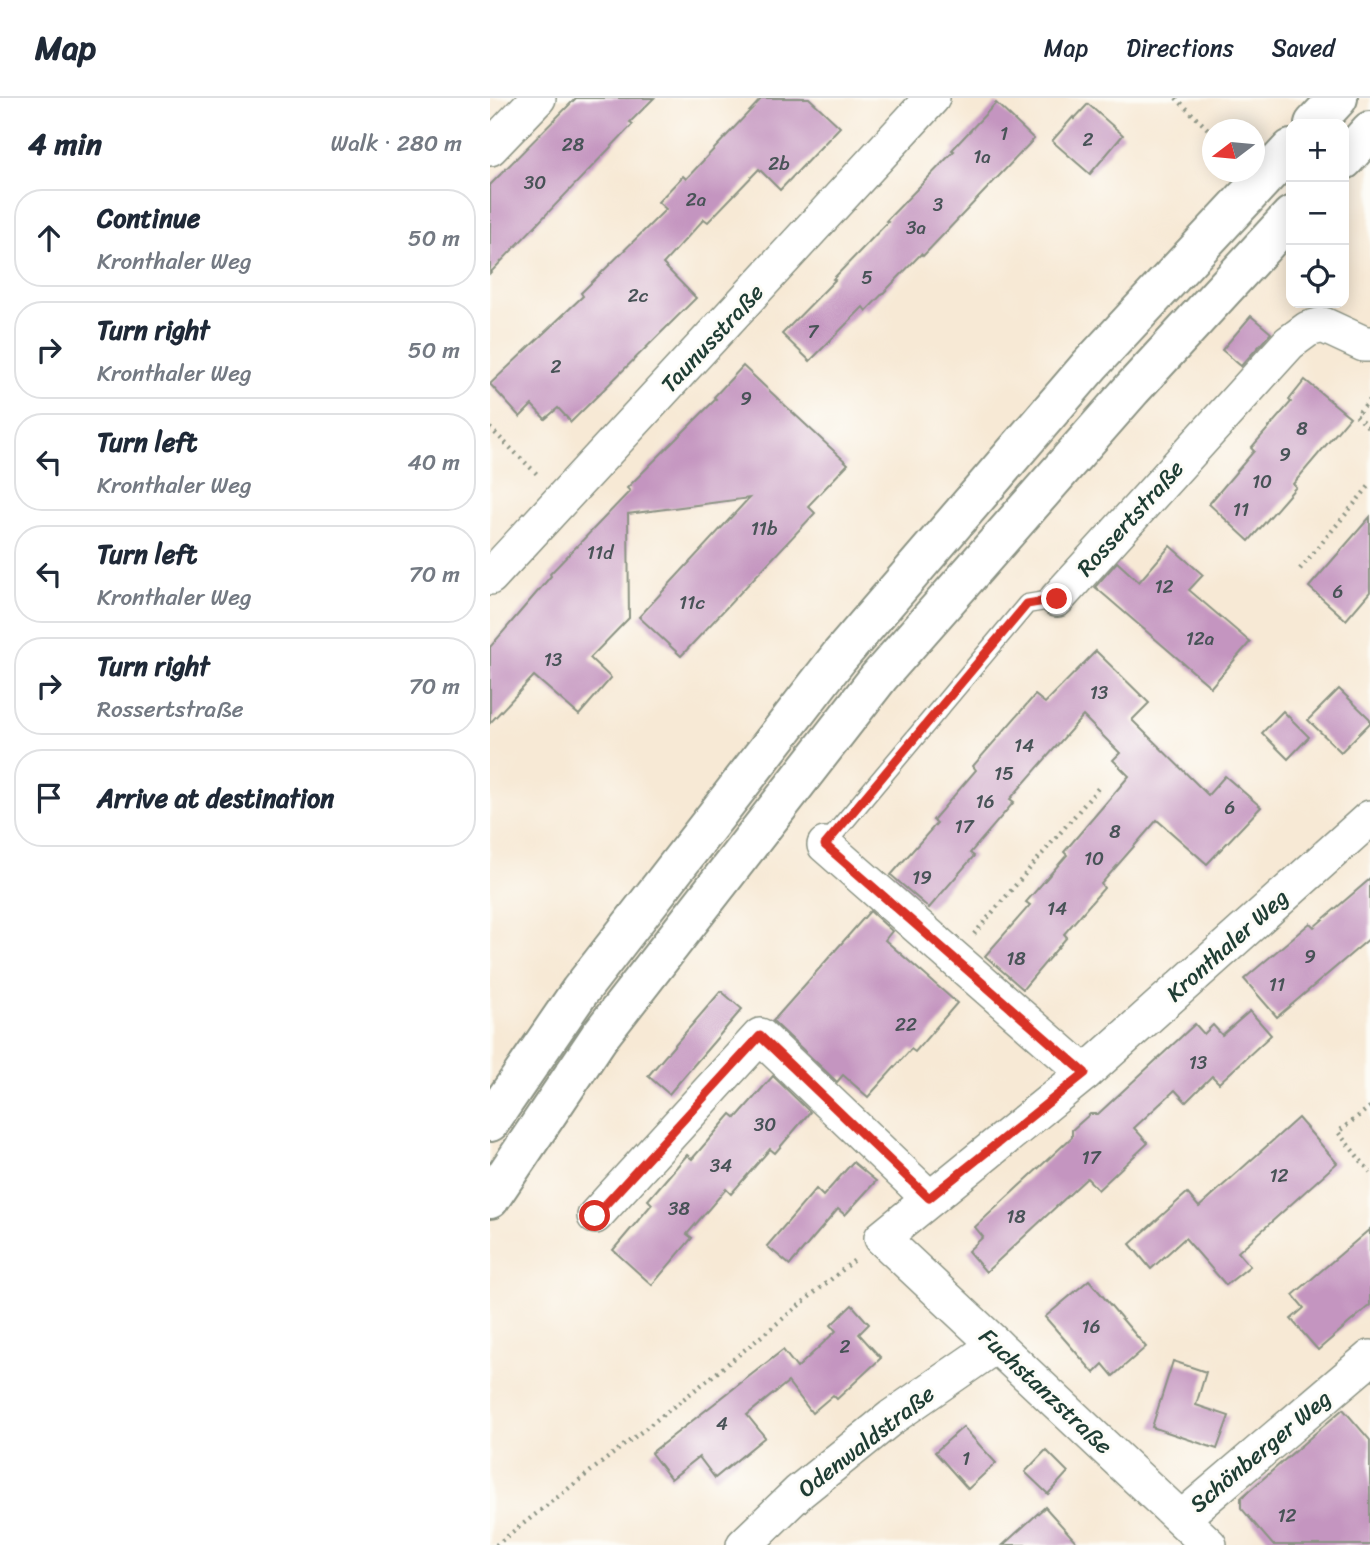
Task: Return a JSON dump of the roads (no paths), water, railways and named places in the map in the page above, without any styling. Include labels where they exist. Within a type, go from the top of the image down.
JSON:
[{"type":"highway","points":[[1319,119],[1338,98]]},
{"type":"highway","points":[[1349,154],[1370,131]]},
{"type":"highway","points":[[490,1122],[580,992],[839,657],[1090,365],[1286,154]]},
{"type":"highway","points":[[490,1199],[599,1037],[879,677],[1132,389],[1286,221]]},
{"type":"street","points":[[490,148],[538,98]]},
{"type":"street","name":"Taunusstraße","points":[[490,577],[932,98]]},
{"type":"street","name":"Rossertstraße","points":[[1057,599],[1289,342],[1308,329],[1323,325],[1364,344],[1370,344]]},
{"type":"street","name":"Kronthaler Weg","points":[[881,1238],[1085,1073],[1370,818]]},
{"type":"street","points":[[825,845],[1085,1073]]},
{"type":"street","points":[[595,1216],[760,1036],[929,1198]]},
{"type":"street","name":"Fuchstanzstraße","points":[[881,1238],[1209,1545]]},
{"type":"street","name":"Odenwaldstraße","points":[[744,1545],[799,1492],[892,1417],[996,1345]]},
{"type":"street","name":"Schönberger Weg","points":[[1182,1517],[1370,1358]]},
{"type":"lane","name":"Rossertstraße","points":[[825,845],[1027,604],[1057,599]]}]
